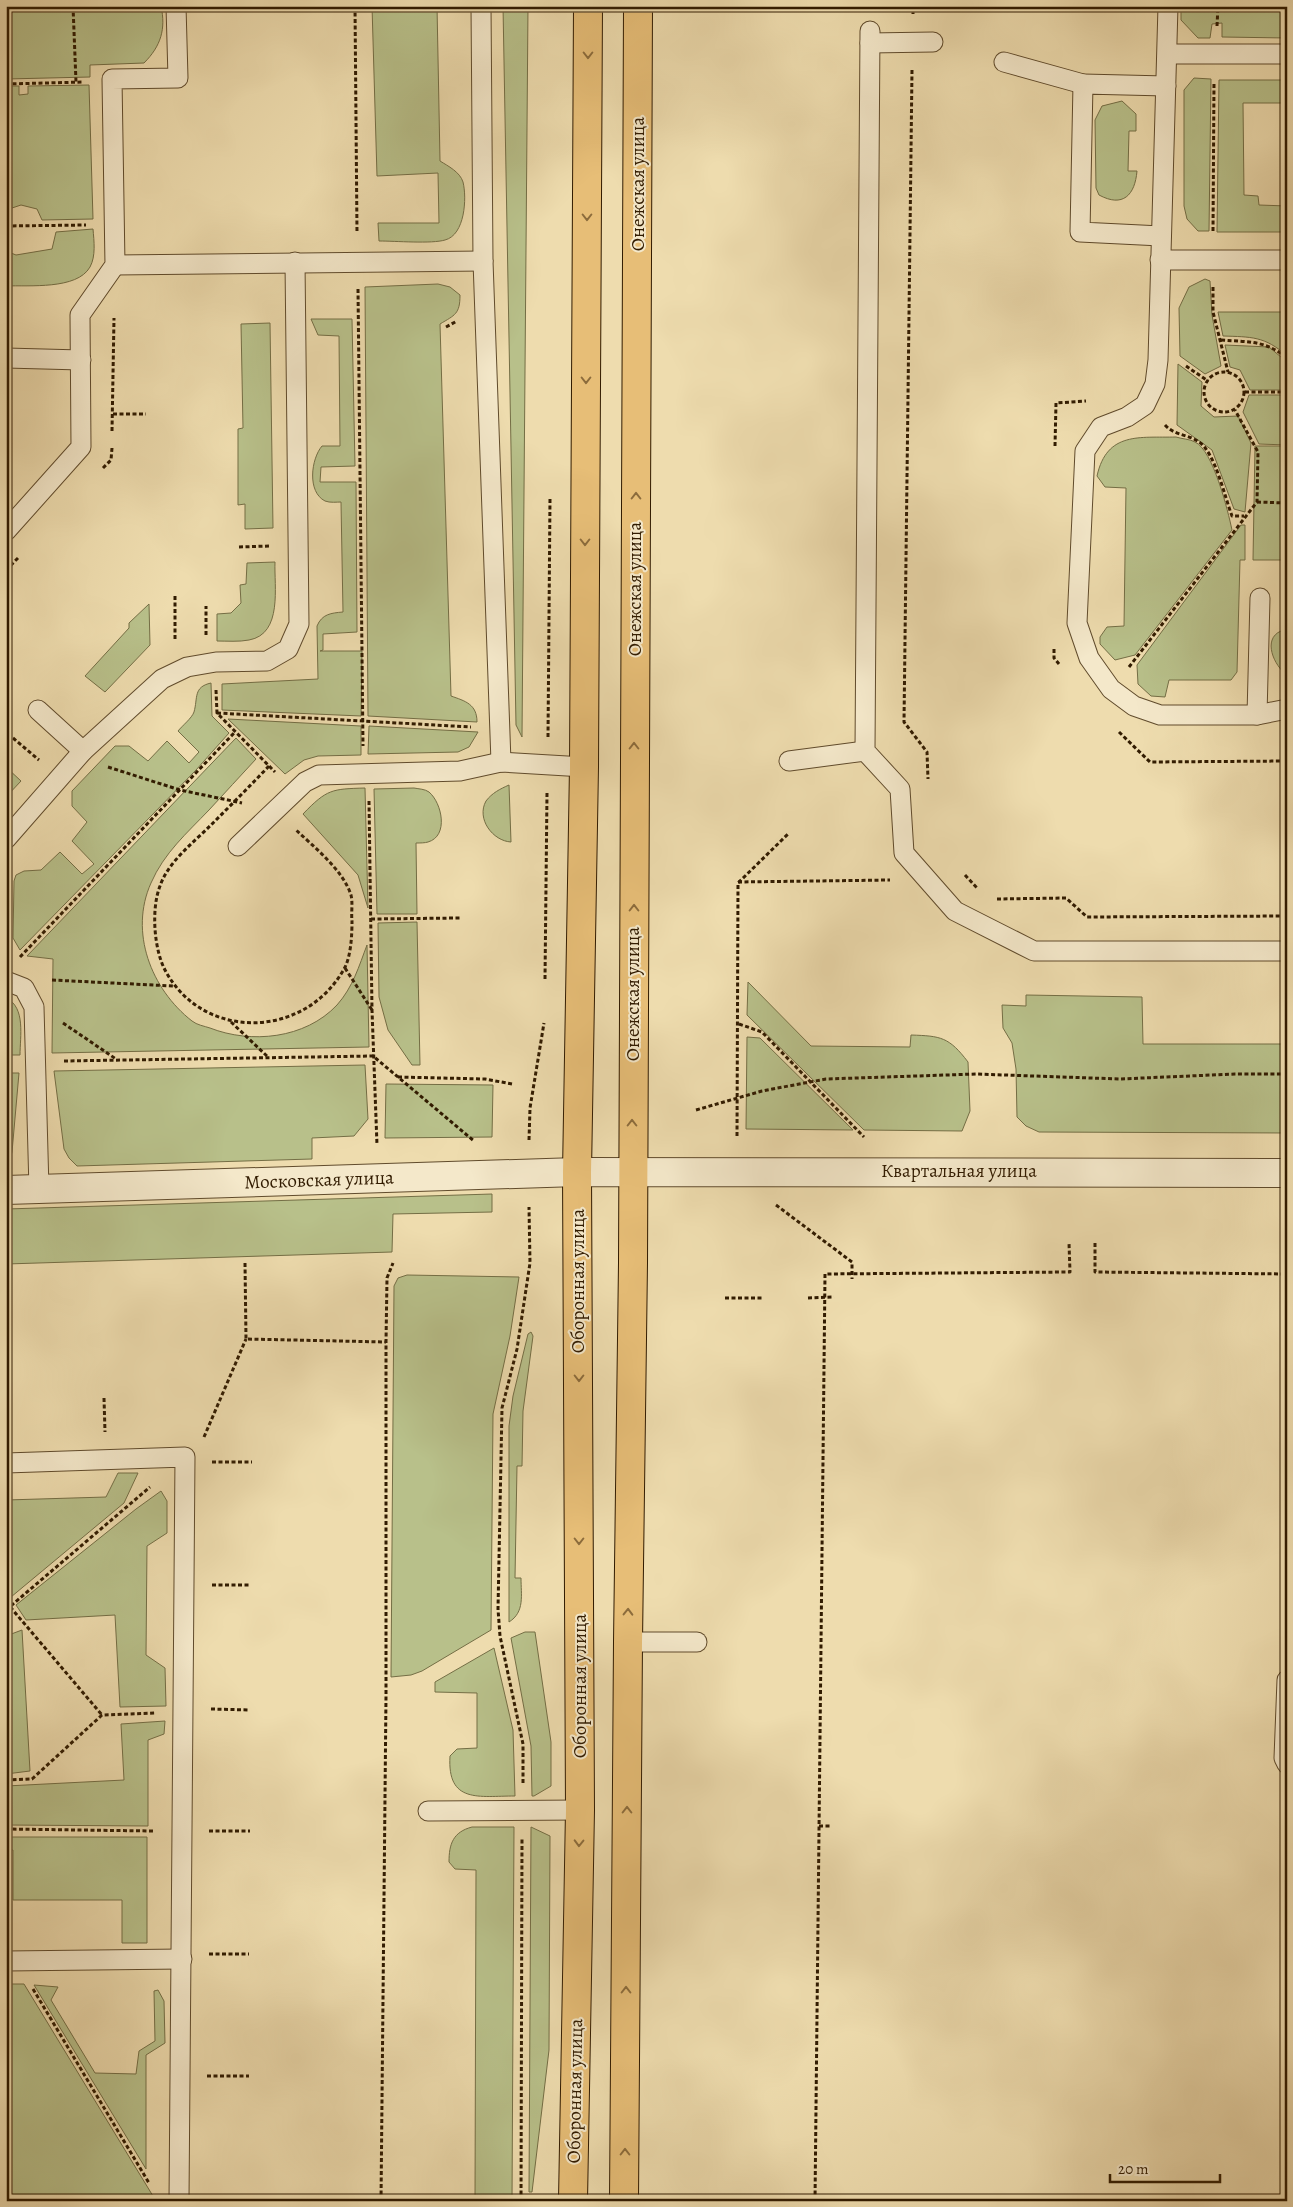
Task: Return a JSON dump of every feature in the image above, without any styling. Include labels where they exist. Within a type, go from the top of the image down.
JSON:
[{"type":"main road","points":[[577,1172],[584,767],[588,6]]},
{"type":"main road","name":"Онежская улица","points":[[632,1172],[638,6]]},
{"type":"main road","name":"Оборонная улица","points":[[573,2201],[580,1810],[577,1172]]},
{"type":"main road","points":[[624,2201],[632,1172]]},
{"type":"street","name":"Квартальная улица","points":[[632,1172],[727,1170],[1287,1172]]},
{"type":"street","name":"Московская улица","points":[[6,1190],[577,1172],[632,1172]]},
{"type":"lane","points":[[6,531],[82,447],[80,314],[115,266],[112,79],[178,78],[176,6]]},
{"type":"lane","points":[[481,6],[483,261],[501,762]]},
{"type":"lane","points":[[1168,6],[1158,360],[1155,384],[1145,405],[1128,417],[1101,427],[1085,451],[1077,623],[1088,658],[1111,689],[1134,706],[1160,715],[1257,715],[1287,709]]},
{"type":"lane","points":[[933,42],[913,42],[870,37],[865,751],[900,789],[904,853],[955,910],[1034,951],[1287,951]]},
{"type":"lane","points":[[1168,54],[1287,54]]},
{"type":"lane","points":[[1004,62],[1083,84],[1166,86]]},
{"type":"lane","points":[[1083,84],[1080,232],[1161,236]]},
{"type":"lane","points":[[1160,260],[1287,260]]},
{"type":"lane","points":[[115,266],[295,262],[483,261]]},
{"type":"lane","points":[[6,839],[83,751],[162,679],[187,667],[216,662],[267,661],[288,649],[299,624],[295,262]]},
{"type":"lane","points":[[6,358],[81,360]]},
{"type":"lane","points":[[1257,715],[1260,598]]},
{"type":"lane","points":[[38,710],[67,739],[83,751]]},
{"type":"lane","points":[[789,761],[865,751]]},
{"type":"lane","points":[[238,846],[294,792],[319,774],[460,771],[501,762],[584,767]]},
{"type":"lane","points":[[6,980],[24,988],[34,1007],[39,1189]]},
{"type":"lane","points":[[6,1464],[185,1457],[179,2201]]},
{"type":"lane","points":[[628,1642],[697,1642]]},
{"type":"lane","points":[[1287,1680],[1284,1758],[1287,1764]]},
{"type":"lane","points":[[428,1812],[580,1810]]},
{"type":"lane","points":[[6,1961],[182,1959]]},
{"type":"path","points":[[73,6],[76,82]]},
{"type":"path","points":[[355,6],[357,262],[365,720],[363,754],[369,788],[373,1056],[377,1146]]},
{"type":"path","points":[[913,6],[904,722],[927,752],[928,781]]},
{"type":"path","points":[[1214,76],[1213,312],[1228,372]]},
{"type":"path","points":[[6,84],[112,79]]},
{"type":"path","points":[[6,226],[114,223]]},
{"type":"path","points":[[1221,340],[1258,342],[1270,345],[1287,358]]},
{"type":"path","points":[[1228,372],[1236,376],[1243,384],[1245,392],[1242,403],[1235,410],[1225,413],[1216,411],[1208,405],[1204,396],[1205,386],[1210,378],[1218,373],[1228,372]]},
{"type":"path","points":[[1245,392],[1287,392]]},
{"type":"path","points":[[1055,452],[1056,403],[1095,401]]},
{"type":"path","points":[[1145,405],[1172,433],[1201,442],[1210,454],[1232,516],[1245,516]]},
{"type":"path","points":[[1111,689],[1257,502],[1258,452],[1235,410]]},
{"type":"path","points":[[112,414],[146,414]]},
{"type":"path","points":[[545,983],[550,495]]},
{"type":"path","points":[[1257,502],[1287,503]]},
{"type":"path","points":[[239,547],[278,546]]},
{"type":"path","points":[[169,646],[176,646],[175,596]]},
{"type":"path","points":[[206,606],[206,645],[215,645],[216,713],[294,792]]},
{"type":"path","points":[[1054,648],[1054,658],[1060,665]]},
{"type":"path","points":[[216,713],[500,729]]},
{"type":"path","points":[[1115,728],[1150,762],[1287,761]]},
{"type":"path","points":[[18,959],[235,732]]},
{"type":"path","points":[[13,738],[44,764],[67,739]]},
{"type":"path","points":[[83,751],[98,764],[180,790],[234,802]]},
{"type":"path","points":[[269,766],[178,858],[160,886],[155,922],[158,957],[174,986],[203,1009],[230,1022],[269,1058]]},
{"type":"path","points":[[230,1022],[265,1024],[298,1013],[325,994],[345,968],[352,935],[350,895],[334,867],[291,825]]},
{"type":"path","points":[[737,1136],[739,1024],[738,882],[789,833]]},
{"type":"path","points":[[959,869],[983,894]]},
{"type":"path","points":[[738,882],[927,880]]},
{"type":"path","points":[[988,900],[1066,898],[1087,917],[1287,916]]},
{"type":"path","points":[[371,919],[460,918]]},
{"type":"path","points":[[345,968],[372,1010]]},
{"type":"path","points":[[46,980],[174,986]]},
{"type":"path","points":[[34,1007],[80,1034],[116,1060]]},
{"type":"path","points":[[520,2201],[524,1744],[500,1636],[498,1608],[502,1408],[517,1349],[530,1263],[530,1108],[538,1068],[544,1013]]},
{"type":"path","points":[[739,1024],[762,1032],[864,1137]]},
{"type":"path","points":[[36,1061],[373,1056],[478,1145]]},
{"type":"path","points":[[696,1110],[738,1098],[826,1079],[976,1074],[1120,1079],[1235,1074],[1287,1074]]},
{"type":"path","points":[[398,1076],[485,1079],[512,1084]]},
{"type":"path","points":[[773,1203],[852,1262],[852,1276]]},
{"type":"path","points":[[815,2201],[825,1274],[852,1276],[1070,1272],[1070,1243]]},
{"type":"path","points":[[1095,1243],[1095,1272],[1287,1274]]},
{"type":"path","points":[[244,1263],[246,1339],[386,1342]]},
{"type":"path","points":[[381,2201],[386,1706],[386,1342],[387,1278],[393,1263]]},
{"type":"path","points":[[808,1298],[834,1297]]},
{"type":"path","points":[[725,1298],[763,1298]]},
{"type":"path","points":[[104,1398],[105,1440]]},
{"type":"path","points":[[185,1457],[205,1462],[252,1462]]},
{"type":"path","points":[[204,1585],[252,1585]]},
{"type":"path","points":[[6,1602],[102,1716]]},
{"type":"path","points":[[6,1780],[32,1779],[102,1716],[183,1711],[250,1710]]},
{"type":"path","points":[[819,1826],[831,1826]]},
{"type":"path","points":[[6,1829],[250,1831]]},
{"type":"path","points":[[182,1959],[201,1954],[249,1954]]},
{"type":"path","points":[[31,1986],[154,2192]]},
{"type":"path","points":[[200,2076],[249,2076]]},
{"type":"green space","points":[[6,6],[161,6],[163,22],[161,37],[155,50],[144,63],[90,65],[90,77],[6,79]]},
{"type":"green space","points":[[372,6],[437,6],[440,161],[459,175],[463,182],[465,197],[461,224],[452,237],[445,240],[423,242],[379,241],[378,223],[439,223],[438,173],[377,176]]},
{"type":"green space","points":[[503,6],[528,6],[522,737],[516,725]]},
{"type":"green space","points":[[1181,6],[1287,6],[1287,38],[1222,37],[1222,23],[1212,24],[1210,38],[1198,38],[1181,20]]},
{"type":"green space","points":[[1194,78],[1211,79],[1209,231],[1198,231],[1187,219],[1184,206],[1184,90]]},
{"type":"green space","points":[[1219,80],[1287,80],[1287,103],[1243,103],[1244,195],[1258,196],[1259,205],[1287,206],[1287,232],[1217,232]]},
{"type":"green space","points":[[89,85],[93,219],[42,220],[37,209],[21,205],[6,210],[6,86],[19,86],[19,95],[28,94],[28,86]]},
{"type":"green space","points":[[1122,101],[1136,114],[1136,131],[1129,131],[1128,171],[1137,171],[1134,187],[1130,193],[1126,197],[1115,200],[1099,195],[1096,188],[1095,120],[1102,106]]},
{"type":"green space","points":[[93,229],[94,248],[90,267],[75,280],[52,285],[6,286],[6,251],[16,255],[52,249],[56,232]]},
{"type":"green space","points":[[1205,279],[1210,281],[1212,315],[1221,366],[1205,374],[1180,356],[1179,308],[1189,287]]},
{"type":"green space","points":[[438,284],[450,287],[460,295],[456,313],[440,324],[451,696],[472,707],[475,711],[477,722],[368,716],[365,287]]},
{"type":"green space","points":[[1218,312],[1287,312],[1287,356],[1264,341],[1223,336]]},
{"type":"green space","points":[[311,319],[352,319],[355,466],[321,467],[320,482],[356,482],[357,632],[323,634],[323,650],[320,651],[362,651],[361,716],[222,710],[222,684],[318,679],[317,626],[321,619],[327,615],[343,612],[341,502],[327,502],[319,497],[313,483],[313,467],[322,446],[340,446],[339,336],[318,335]]},
{"type":"green space","points":[[270,323],[273,528],[245,529],[245,504],[238,505],[238,429],[243,428],[241,324]]},
{"type":"green space","points":[[1225,345],[1269,347],[1287,362],[1287,390],[1250,390],[1240,370],[1230,367]]},
{"type":"green space","points":[[1178,364],[1202,382],[1201,406],[1214,417],[1238,416],[1251,443],[1245,512],[1234,509],[1212,450],[1177,425]]},
{"type":"green space","points":[[1249,395],[1287,395],[1287,445],[1259,444],[1243,412]]},
{"type":"green space","points":[[1176,437],[1195,442],[1202,447],[1208,456],[1219,482],[1232,530],[1135,655],[1115,660],[1100,644],[1100,637],[1107,627],[1124,626],[1126,488],[1105,487],[1097,476],[1108,451],[1117,444],[1138,438]]},
{"type":"green space","points":[[1255,446],[1287,446],[1287,560],[1253,560]]},
{"type":"green space","points":[[1241,525],[1245,525],[1245,560],[1240,560],[1237,672],[1231,680],[1169,680],[1165,697],[1151,696],[1138,684],[1137,665]]},
{"type":"green space","points":[[275,562],[274,608],[272,619],[267,629],[260,636],[249,640],[217,641],[217,614],[231,613],[241,603],[240,585],[246,584],[247,563]]},
{"type":"green space","points":[[149,604],[150,645],[105,692],[85,676],[129,628],[129,623]]},
{"type":"green space","points":[[1281,631],[1287,631],[1287,675],[1274,659],[1271,646],[1275,635]]},
{"type":"green space","points":[[211,683],[212,716],[229,733],[196,770],[20,950],[13,938],[14,881],[16,875],[24,871],[41,870],[60,852],[82,874],[94,864],[72,841],[87,822],[72,806],[72,791],[115,746],[129,746],[148,761],[167,741],[189,763],[199,752],[178,731],[193,714],[197,694],[201,687]]},
{"type":"green space","points":[[228,719],[361,726],[361,755],[318,756],[304,760],[285,774]]},
{"type":"green space","points":[[369,726],[478,732],[469,747],[458,752],[368,754]]},
{"type":"green space","points":[[236,738],[256,759],[177,844],[162,862],[151,883],[142,921],[143,940],[155,976],[165,993],[196,1024],[243,1036],[277,1035],[309,1025],[337,1005],[351,984],[367,945],[369,1047],[52,1053],[53,959],[27,956]]},
{"type":"green space","points":[[6,767],[21,781],[6,797]]},
{"type":"green space","points":[[509,785],[511,842],[498,838],[488,828],[483,815],[483,808],[488,798]]},
{"type":"green space","points":[[365,788],[368,908],[358,875],[303,814],[324,795],[331,792]]},
{"type":"green space","points":[[414,788],[427,791],[434,797],[441,819],[439,833],[435,839],[416,843],[417,914],[377,914],[374,789]]},
{"type":"green space","points":[[417,922],[420,1065],[412,1065],[388,1030],[379,997],[378,923]]},
{"type":"green space","points":[[748,982],[811,1046],[910,1047],[911,1035],[937,1037],[950,1043],[968,1062],[970,1111],[962,1131],[864,1130],[747,1015]]},
{"type":"green space","points":[[1026,995],[1142,997],[1143,1044],[1287,1044],[1287,1133],[1039,1132],[1026,1126],[1017,1117],[1016,1069],[1012,1043],[1003,1028],[1002,1005],[1026,1006]]},
{"type":"green space","points":[[6,998],[17,1008],[19,1015],[21,1031],[20,1055],[6,1055]]},
{"type":"green space","points":[[747,1037],[760,1038],[853,1130],[746,1129]]},
{"type":"green space","points":[[365,1065],[368,1119],[354,1136],[312,1138],[312,1159],[77,1166],[64,1149],[54,1071]]},
{"type":"green space","points":[[6,1073],[19,1073],[12,1152],[9,1163],[6,1166]]},
{"type":"green space","points":[[386,1084],[493,1085],[492,1137],[385,1138]]},
{"type":"green space","points":[[492,1194],[492,1212],[393,1214],[392,1252],[6,1264],[6,1209]]},
{"type":"green space","points":[[407,1275],[519,1277],[510,1336],[493,1414],[491,1630],[422,1671],[411,1675],[391,1677],[394,1286],[398,1278]]},
{"type":"green space","points":[[531,1332],[533,1336],[523,1411],[522,1466],[517,1466],[515,1578],[521,1578],[521,1603],[518,1613],[509,1622],[509,1426],[513,1396],[528,1334]]},
{"type":"green space","points":[[118,1473],[138,1473],[124,1503],[11,1597],[6,1591],[6,1500],[106,1497]]},
{"type":"green space","points":[[161,1491],[167,1501],[167,1533],[147,1546],[146,1655],[165,1668],[166,1706],[120,1707],[115,1615],[26,1620],[16,1605]]},
{"type":"green space","points":[[22,1630],[30,1771],[6,1774],[6,1636]]},
{"type":"green space","points":[[525,1632],[535,1632],[551,1742],[551,1786],[534,1796],[532,1796],[531,1746],[511,1638]]},
{"type":"green space","points":[[494,1648],[513,1730],[515,1796],[478,1796],[460,1790],[454,1782],[450,1771],[450,1756],[457,1749],[477,1748],[477,1693],[435,1692],[435,1682]]},
{"type":"green space","points":[[165,1721],[164,1734],[148,1740],[148,1826],[6,1825],[6,1786],[124,1780],[121,1724]]},
{"type":"green space","points":[[472,1827],[514,1827],[512,2201],[475,2201],[476,1870],[455,1869],[449,1862],[453,1840],[460,1832]]},
{"type":"green space","points":[[531,1827],[550,1836],[549,2050],[532,2192],[529,2192]]},
{"type":"green space","points":[[6,1837],[147,1837],[147,1943],[122,1943],[122,1900],[13,1900],[13,1850],[6,1850]]},
{"type":"green space","points":[[6,1984],[24,1984],[156,2201],[6,2201]]},
{"type":"green space","points":[[34,1985],[58,1987],[51,2000],[95,2073],[136,2074],[139,2051],[155,2041],[154,1991],[158,1990],[164,2001],[165,2043],[146,2055],[146,2169]]}]
